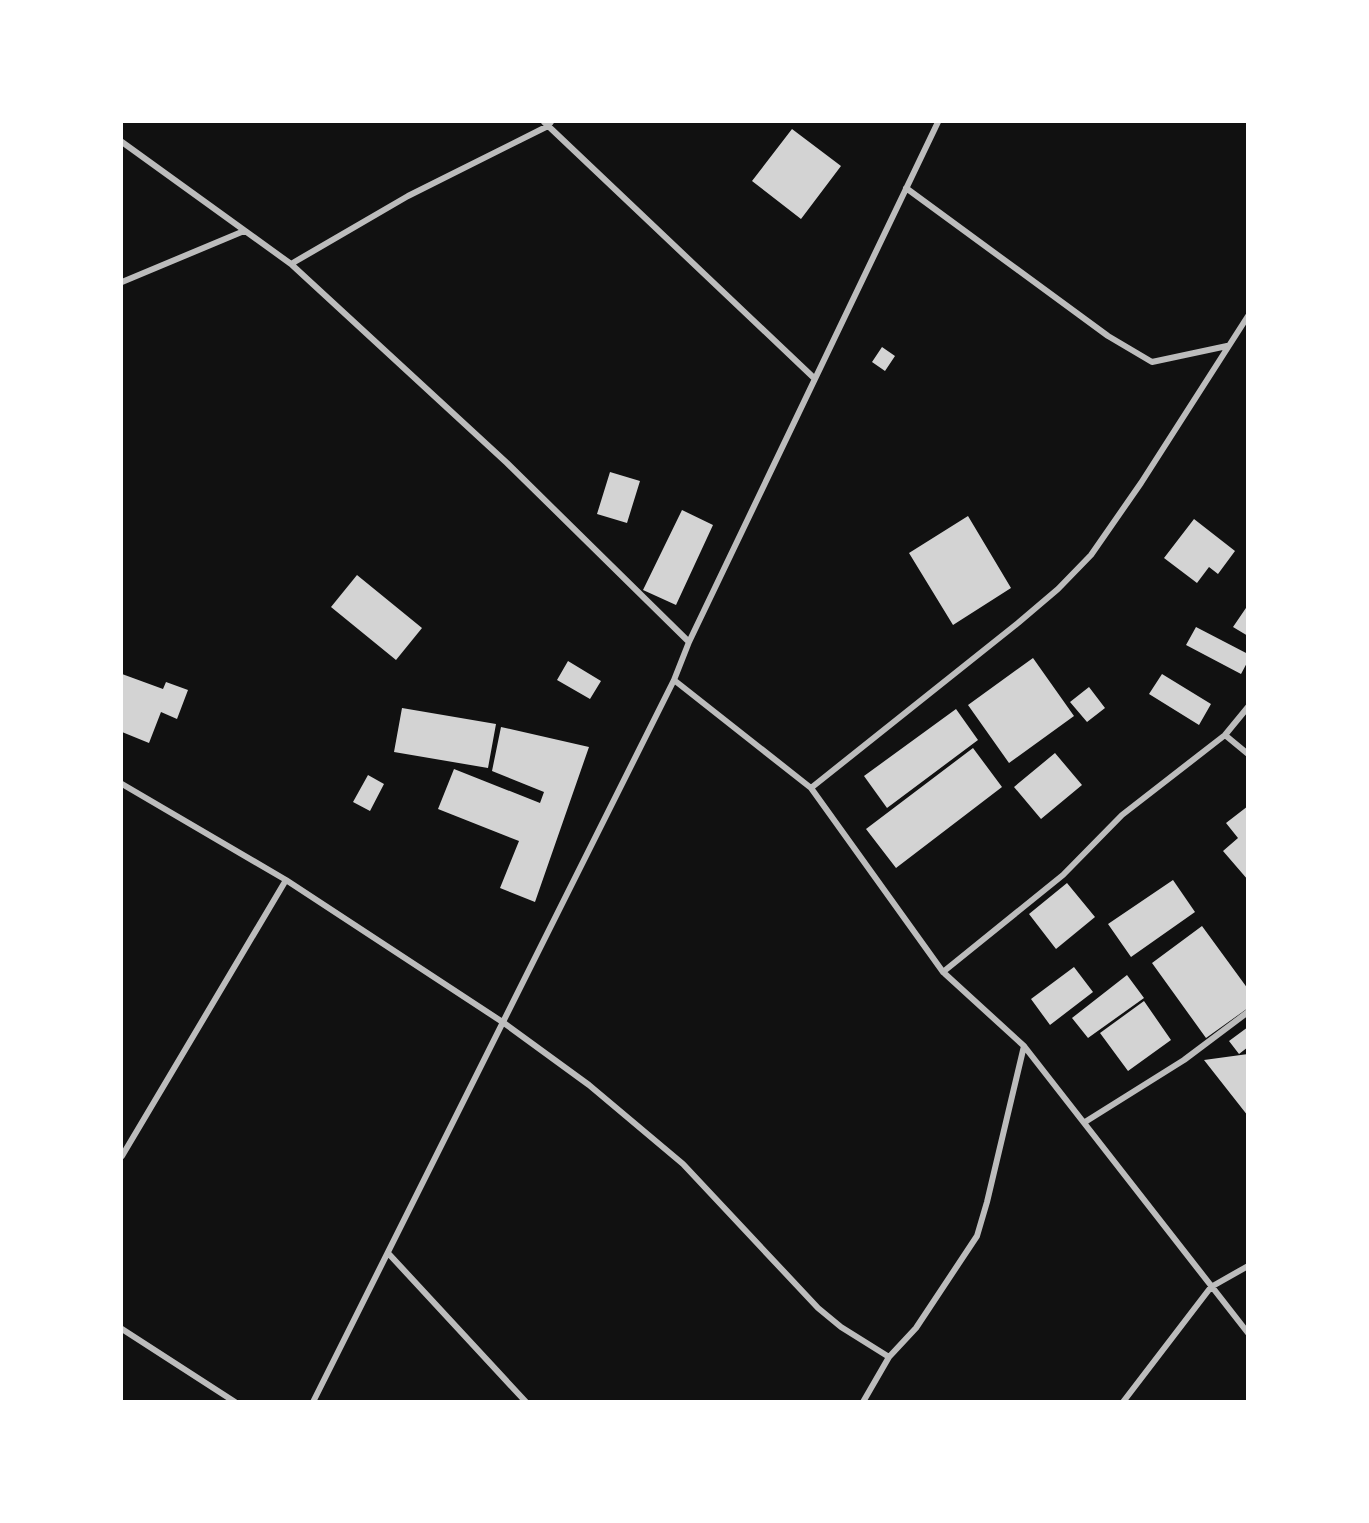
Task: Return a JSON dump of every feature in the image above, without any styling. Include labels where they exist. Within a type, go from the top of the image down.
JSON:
[{"type":"street","points":[[313,1401],[674,680],[689,642],[938,122]]},
{"type":"street","points":[[291,264],[408,196],[548,123],[814,378]]},
{"type":"street","points":[[122,142],[291,264],[507,462],[689,642]]},
{"type":"street","points":[[906,188],[1108,336],[1152,362],[1227,346]]},
{"type":"street","points":[[122,282],[244,231]]},
{"type":"street","points":[[811,788],[1018,623],[1058,589],[1091,555],[1141,483],[1248,316]]},
{"type":"street","points":[[674,680],[811,788],[944,972],[1024,1046],[1248,1333]]},
{"type":"street","points":[[944,972],[1063,875],[1122,815],[1225,735],[1248,707]]},
{"type":"street","points":[[1225,735],[1248,754]]},
{"type":"street","points":[[122,784],[286,880],[504,1023],[589,1085],[683,1164],[818,1308],[841,1328],[890,1357]]},
{"type":"street","points":[[122,1156],[286,880]]},
{"type":"street","points":[[1085,1122],[1184,1060],[1248,1012]]},
{"type":"street","points":[[863,1401],[890,1357],[916,1328],[977,1236],[1024,1046]]},
{"type":"street","points":[[388,1253],[526,1401]]},
{"type":"street","points":[[1123,1401],[1212,1287],[1248,1266]]},
{"type":"street","points":[[122,1329],[235,1401]]},
{"type":"building","points":[[792,129],[841,166],[801,219],[752,181]]},
{"type":"building","points":[[882,347],[895,356],[885,371],[872,362]]},
{"type":"building","points":[[610,472],[640,481],[627,523],[597,514]]},
{"type":"building","points":[[682,510],[713,525],[676,605],[643,590]]},
{"type":"building","points":[[968,516],[1011,588],[953,625],[909,553]]},
{"type":"building","points":[[1194,519],[1235,551],[1218,574],[1209,567],[1197,583],[1164,558]]},
{"type":"building","points":[[357,575],[422,628],[396,660],[331,607]]},
{"type":"building","points":[[1248,605],[1248,636],[1233,627]]},
{"type":"building","points":[[1196,627],[1248,654],[1248,661],[1241,674],[1186,645]]},
{"type":"building","points":[[1033,658],[1074,716],[1009,763],[968,705]]},
{"type":"building","points":[[568,661],[601,681],[590,699],[557,680]]},
{"type":"building","points":[[122,674],[163,689],[166,682],[188,690],[177,719],[161,712],[149,743],[122,732]]},
{"type":"building","points":[[1162,674],[1211,704],[1199,725],[1149,694]]},
{"type":"building","points":[[1089,687],[1105,708],[1087,722],[1070,702]]},
{"type":"building","points":[[402,708],[496,724],[488,768],[394,752]]},
{"type":"building","points":[[956,709],[978,740],[887,808],[864,776]]},
{"type":"building","points":[[501,727],[589,747],[535,902],[500,888],[519,841],[438,809],[454,769],[540,803],[544,792],[492,771]]},
{"type":"building","points":[[973,748],[1002,787],[896,868],[866,829]]},
{"type":"building","points":[[1055,753],[1082,785],[1041,819],[1014,787]]},
{"type":"building","points":[[368,775],[384,784],[370,811],[353,802]]},
{"type":"building","points":[[1248,806],[1248,880],[1223,851],[1238,838],[1226,823]]},
{"type":"building","points":[[1173,880],[1195,912],[1131,957],[1108,924]]},
{"type":"building","points":[[1067,883],[1095,917],[1056,949],[1029,914]]},
{"type":"building","points":[[1202,926],[1248,989],[1248,1008],[1206,1038],[1152,963]]},
{"type":"building","points":[[1074,967],[1093,992],[1050,1025],[1031,999]]},
{"type":"building","points":[[1127,975],[1144,998],[1088,1038],[1072,1018]]},
{"type":"building","points":[[1144,1001],[1171,1040],[1128,1071],[1100,1033]]},
{"type":"building","points":[[1248,1027],[1248,1047],[1239,1054],[1229,1041]]},
{"type":"building","points":[[1248,1054],[1248,1116],[1204,1060]]}]
